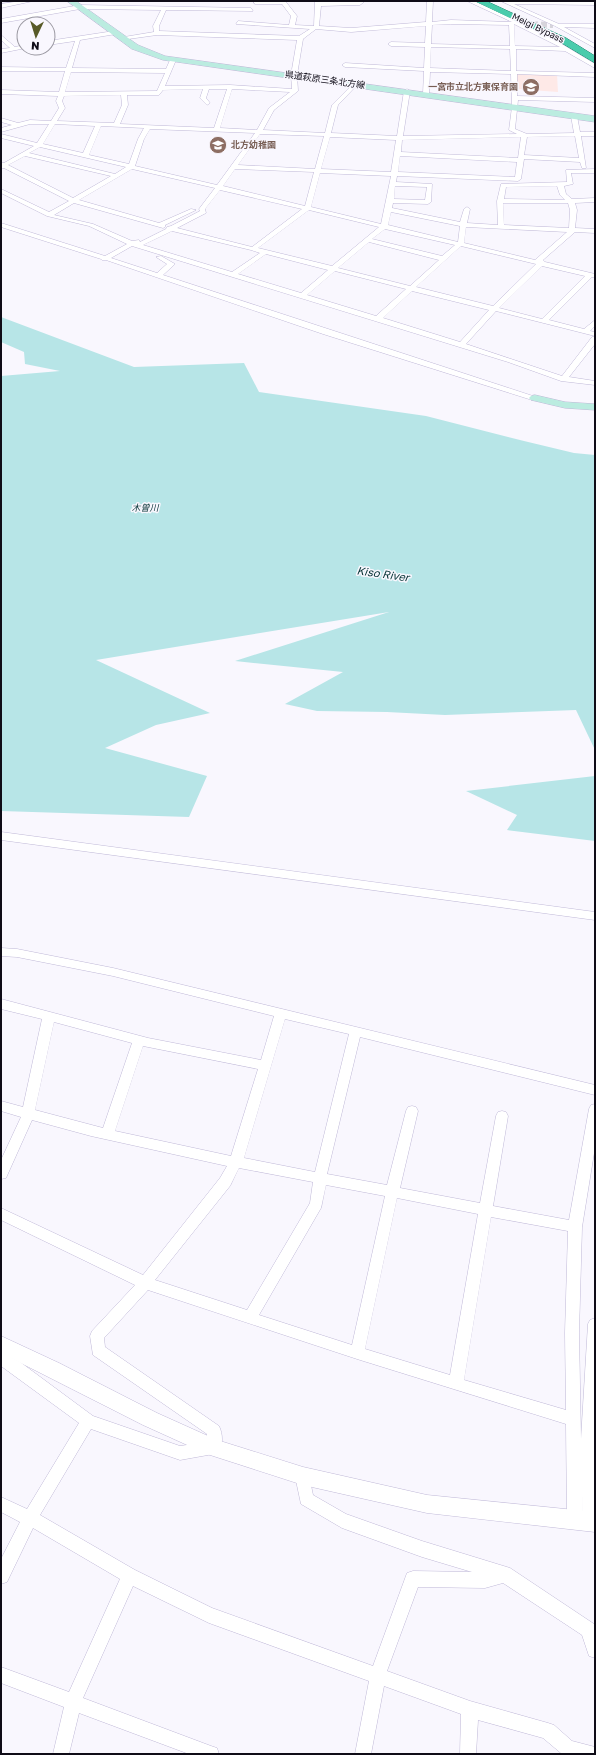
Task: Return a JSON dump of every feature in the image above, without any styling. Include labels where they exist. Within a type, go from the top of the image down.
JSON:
[{"type":"highway","name":"Meigi Bypass","points":[[479,1],[563,40],[595,60]]},
{"type":"highway","name":"Meigi Bypass","points":[[494,1],[564,34],[595,51]]},
{"type":"main road","name":"県道萩原三条北方線","points":[[71,1],[121,38],[140,50],[173,60],[294,75],[595,119]]},
{"type":"main road","points":[[535,398],[565,405],[595,407]]},
{"type":"street","points":[[1,6],[30,1]]},
{"type":"street","points":[[100,7],[104,1]]},
{"type":"street","points":[[181,9],[180,6],[182,1]]},
{"type":"street","points":[[226,36],[234,25],[251,13],[255,1],[284,3],[294,16],[292,25]]},
{"type":"street","points":[[121,38],[157,33],[300,38],[316,27],[318,20],[318,2],[360,3],[362,1]]},
{"type":"street","points":[[426,94],[430,1]]},
{"type":"street","points":[[470,1],[522,24],[568,49],[595,66]]},
{"type":"street","points":[[509,1],[595,3]]},
{"type":"street","points":[[509,1],[595,46]]},
{"type":"street","points":[[1,21],[80,7],[251,10]]},
{"type":"street","points":[[157,33],[156,26],[164,9]]},
{"type":"street","points":[[584,19],[584,26]]},
{"type":"street","points":[[234,25],[292,25],[351,30],[451,22],[522,24]]},
{"type":"street","points":[[512,24],[515,98],[512,130],[524,134]]},
{"type":"street","points":[[555,25],[595,26]]},
{"type":"street","points":[[56,42],[114,33]]},
{"type":"street","points":[[1,37],[14,49]]},
{"type":"street","points":[[2,165],[25,154],[39,145],[62,108],[60,101],[78,38]]},
{"type":"street","points":[[295,90],[294,75],[300,38]]},
{"type":"street","points":[[390,44],[568,49]]},
{"type":"street","points":[[1,51],[14,49]]},
{"type":"street","points":[[1,92],[46,94],[159,93],[173,60]]},
{"type":"street","points":[[345,65],[428,70],[595,75]]},
{"type":"street","points":[[1,69],[169,71]]},
{"type":"street","points":[[253,249],[308,208],[335,105],[355,84]]},
{"type":"street","points":[[207,87],[203,98],[207,103]]},
{"type":"street","points":[[162,88],[230,87],[295,90]]},
{"type":"street","points":[[216,130],[230,87]]},
{"type":"street","points":[[104,258],[202,209],[220,187],[265,123],[272,109],[295,90]]},
{"type":"street","points":[[301,296],[332,268],[384,226],[390,201],[396,154],[407,91]]},
{"type":"street","points":[[116,125],[124,105],[124,94]]},
{"type":"street","points":[[515,98],[595,100]]},
{"type":"street","points":[[574,116],[585,171]]},
{"type":"street","points":[[1,120],[17,125]]},
{"type":"street","points":[[1,130],[30,122],[53,122],[399,138],[524,134],[595,134]]},
{"type":"street","points":[[85,156],[99,124]]},
{"type":"street","points":[[49,215],[131,167],[141,139],[148,127]]},
{"type":"street","points":[[517,182],[524,134]]},
{"type":"street","points":[[1,136],[461,243],[592,276]]},
{"type":"street","points":[[25,154],[116,176]]},
{"type":"street","points":[[396,154],[583,160]]},
{"type":"street","points":[[2,165],[74,201],[166,227],[413,287],[595,334]]},
{"type":"street","points":[[233,167],[317,170],[560,184],[570,184],[568,171],[595,172]]},
{"type":"street","points":[[501,227],[500,201],[504,184],[517,182]]},
{"type":"street","points":[[390,201],[428,202],[430,185],[392,184]]},
{"type":"street","points":[[461,345],[495,308],[572,231],[574,206],[571,200],[563,195],[560,184]]},
{"type":"street","points":[[1,191],[49,215],[91,225],[134,244],[172,264],[157,276]]},
{"type":"street","points":[[500,201],[555,202],[595,200]]},
{"type":"street","points":[[166,227],[204,212],[202,209]]},
{"type":"street","points":[[134,244],[194,210],[202,209]]},
{"type":"street","points":[[388,209],[463,225],[595,231]]},
{"type":"street","points":[[377,319],[461,243],[467,209]]},
{"type":"street","points":[[1,225],[535,398]]},
{"type":"street","points":[[367,240],[444,259]]},
{"type":"street","points":[[134,244],[461,345],[564,379],[595,383]]},
{"type":"street","points":[[232,275],[265,252]]},
{"type":"street","points":[[544,321],[592,276]]},
{"type":"street","points":[[586,331],[595,322]]},
{"type":"street","points":[[564,379],[595,339]]},
{"type":"street","points":[[1,836],[595,916]]},
{"type":"street","points":[[1,952],[17,953],[113,972],[595,1090]]},
{"type":"street","points":[[1,1004],[140,1041],[265,1066]]},
{"type":"street","points":[[214,1448],[214,1431],[98,1350],[97,1336],[145,1283],[225,1182],[236,1162],[281,1013]]},
{"type":"street","points":[[1,1174],[28,1114],[49,1016]]},
{"type":"street","points":[[250,1318],[316,1204],[320,1178],[352,1041],[356,1032]]},
{"type":"street","points":[[108,1134],[140,1041]]},
{"type":"street","points":[[1,1106],[108,1134],[236,1162],[575,1227]]},
{"type":"street","points":[[587,1521],[574,1418],[572,1333],[575,1227],[595,1109]]},
{"type":"street","points":[[357,1353],[392,1192],[412,1111]]},
{"type":"street","points":[[456,1383],[502,1116]]},
{"type":"street","points":[[1,1214],[145,1283],[357,1353],[562,1417],[574,1418]]},
{"type":"street","points":[[587,1521],[588,1447],[595,1324]]},
{"type":"street","points":[[1,1344],[54,1369],[150,1419],[214,1448],[303,1476],[427,1504],[587,1521]]},
{"type":"street","points":[[1,1359],[15,1367],[88,1421],[180,1453],[214,1448]]},
{"type":"street","points":[[1,1576],[30,1518],[88,1421]]},
{"type":"street","points":[[303,1476],[306,1499],[342,1520],[422,1549],[504,1574],[588,1630],[595,1650]]},
{"type":"street","points":[[1,1504],[30,1518],[129,1576],[209,1615],[378,1674],[470,1709],[548,1731],[568,1748],[589,1753]]},
{"type":"street","points":[[363,1754],[378,1674],[413,1579],[485,1580],[504,1574]]},
{"type":"street","points":[[61,1754],[73,1702],[129,1576]]},
{"type":"street","points":[[1,1675],[211,1754]]},
{"type":"street","points":[[468,1754],[470,1709]]},
{"type":"shaded area","points":[[513,74],[557,75],[558,92],[517,89]]},
{"type":"water","name":"木曽川","points":[[1,317],[134,367],[244,363],[259,392],[426,416],[574,453],[595,455],[595,750],[576,710],[445,715],[317,711],[285,704],[343,672],[235,661],[389,612],[96,660],[210,713],[156,725],[105,748],[207,776],[189,817],[1,811],[1,376],[60,371],[25,364],[24,352],[1,342]]},
{"type":"water","points":[[595,776],[595,841],[507,830],[517,815],[466,791]]},
{"type":"tunnel","points":[[523,24],[553,25]]},
{"type":"place","name":"一宮市立北方東保育園","points":[[531,87]]},
{"type":"place","name":"北方幼稚園","points":[[218,145]]},
{"type":"water label","name":"Kiso River","points":[[383,574]]}]
